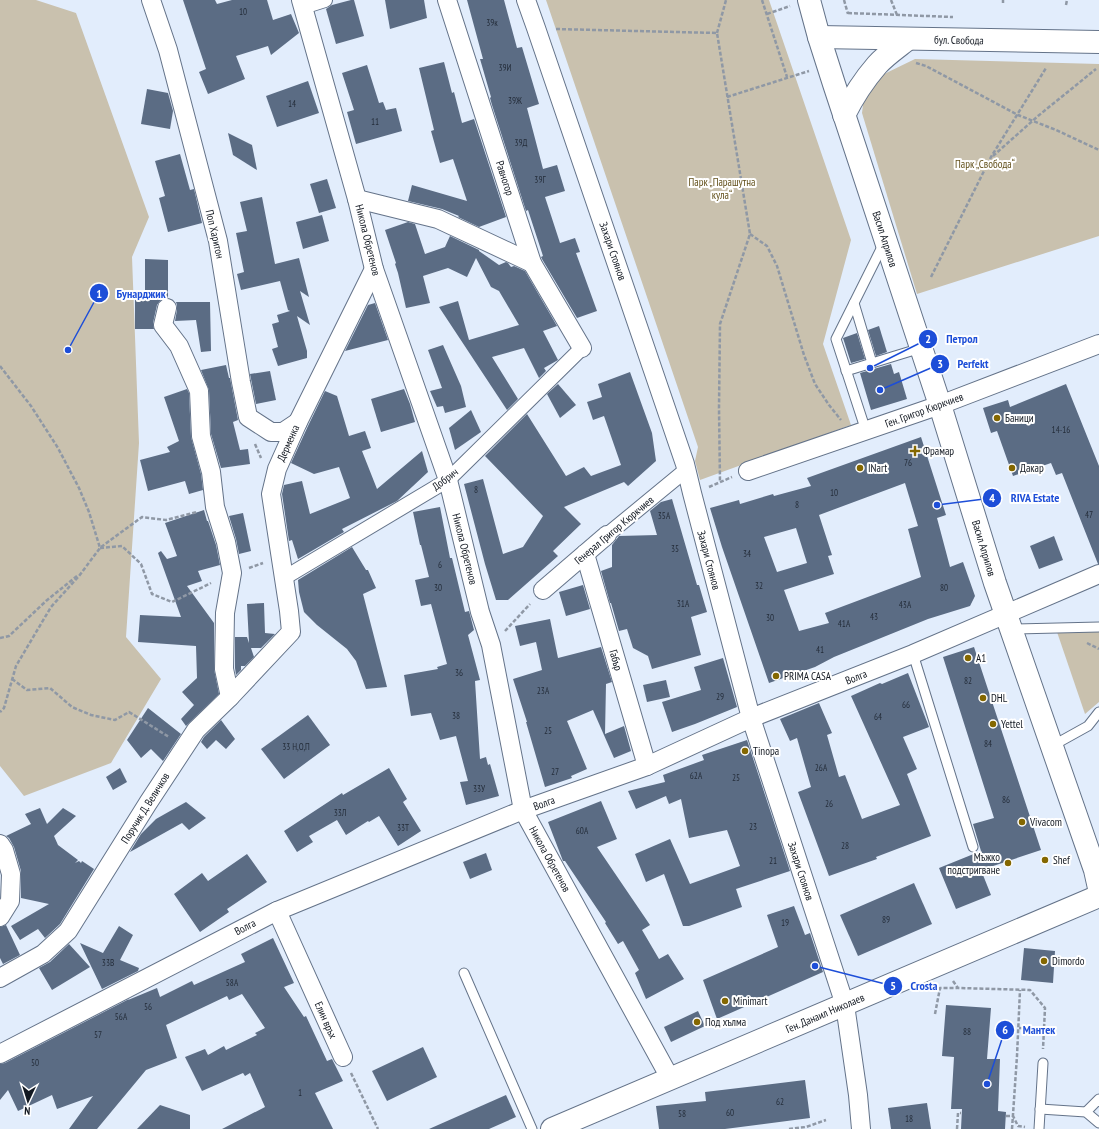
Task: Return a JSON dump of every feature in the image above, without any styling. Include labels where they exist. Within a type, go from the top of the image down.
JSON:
[{"type":"main road","name":"Васил Априлов","points":[[802,2],[819,37],[940,405],[992,576],[1095,870],[1099,888]]},
{"type":"main road","name":"бул. Свобода","points":[[819,37],[1099,42]]},
{"type":"main road","points":[[844,115],[852,98],[877,65],[908,39]]},
{"type":"main road","name":"Ген. Данаил Николаев","points":[[552,1129],[1099,896]]},
{"type":"street","name":"Поп Харитон","points":[[151,0],[168,50],[218,240],[248,417],[271,432],[283,432],[298,422]]},
{"type":"street","points":[[302,4],[325,0]]},
{"type":"street","name":"Равногор","points":[[447,0],[532,263],[582,348]]},
{"type":"street","name":"Захари Стоянов","points":[[526,0],[684,460],[751,718],[845,1005],[858,1095],[861,1129]]},
{"type":"street","name":"Никола Обретенов","points":[[302,4],[357,199],[374,269],[448,480],[480,612],[491,645],[523,810],[670,1078]]},
{"type":"street","points":[[357,199],[438,219],[532,263]]},
{"type":"street","name":"Дерменка","points":[[291,632],[271,494],[277,469],[298,422],[374,269]]},
{"type":"street","points":[[167,308],[163,325],[179,346],[199,391],[201,436],[211,472],[215,507],[226,542],[232,573],[225,613],[224,669],[230,698]]},
{"type":"street","name":"Ген. Григор Кюркчиев","points":[[748,472],[940,405],[1099,344]]},
{"type":"street","name":"Добрич","points":[[284,578],[448,480],[582,348]]},
{"type":"street","name":"Генерал Григор Кюркчиев","points":[[543,590],[606,535],[686,470]]},
{"type":"street","name":"Габър","points":[[585,554],[646,766]]},
{"type":"street","name":"Волга","points":[[0,1054],[276,911],[523,810],[646,766],[751,718],[913,654],[1009,621],[1099,574]]},
{"type":"street","name":"Поручик Д. Величков","points":[[0,978],[43,954],[68,931],[184,746],[196,730],[230,698],[291,632]]},
{"type":"street","points":[[0,844],[4,850],[11,874],[10,902],[0,917]]},
{"type":"street","name":"Елин връх","points":[[276,911],[343,1057]]},
{"type":"lane","points":[[866,431],[836,339],[885,240]]},
{"type":"lane","points":[[854,303],[872,363]]},
{"type":"lane","points":[[846,371],[921,348]]},
{"type":"lane","points":[[1009,621],[1099,627]]},
{"type":"lane","points":[[913,654],[973,847]]},
{"type":"lane","points":[[1052,746],[1088,726],[1099,712]]},
{"type":"lane","points":[[464,973],[532,1129]]},
{"type":"lane","points":[[1039,1129],[1043,1064]]},
{"type":"lane","points":[[1086,1112],[1099,1099]]},
{"type":"lane","points":[[1040,1109],[1086,1112],[1099,1123]]},
{"type":"path","points":[[720,482],[720,324],[750,234],[717,33],[726,0]]},
{"type":"path","points":[[727,97],[787,77],[762,0]]},
{"type":"path","points":[[844,0],[848,13],[897,15],[891,0]]},
{"type":"path","points":[[1066,0],[1066,5]]},
{"type":"path","points":[[767,14],[802,2]]},
{"type":"path","points":[[536,28],[717,33]]},
{"type":"path","points":[[916,63],[926,66],[1018,115],[1056,130],[1099,150]]},
{"type":"path","points":[[931,277],[991,157],[1046,68]]},
{"type":"path","points":[[991,157],[1096,69]]},
{"type":"path","points":[[750,234],[767,246],[778,266],[804,355],[815,384],[842,421]]},
{"type":"path","points":[[0,366],[31,406],[58,448],[79,488],[89,512],[100,548]]},
{"type":"path","points":[[692,493],[748,472]]},
{"type":"path","points":[[0,712],[4,708],[16,666],[51,607],[81,573],[100,548],[142,517],[166,520],[215,507]]},
{"type":"path","points":[[100,548],[122,546],[141,564],[152,594],[172,602],[232,573],[281,557]]},
{"type":"path","points":[[0,638],[9,636],[46,601],[81,573]]},
{"type":"path","points":[[491,645],[543,590]]},
{"type":"path","points":[[12,679],[27,690],[50,688],[72,707],[91,715],[115,720],[129,712],[184,746]]},
{"type":"path","points":[[941,964],[958,988]]},
{"type":"path","points":[[935,1014],[940,988],[1030,990],[1045,1008],[1043,1064]]},
{"type":"path","points":[[1012,1129],[1020,990]]},
{"type":"path","points":[[1019,1028],[1044,1030]]},
{"type":"path","points":[[343,1057],[378,1129]]},
{"type":"path","points":[[958,1129],[958,1113],[961,1113]]},
{"type":"path","points":[[1006,1116],[1013,1116]]},
{"type":"path","points":[[1013,1116],[1018,1126]]},
{"type":"path","points":[[789,1129],[806,1127],[826,1120]]},
{"type":"green space","points":[[0,0],[36,0],[76,13],[149,217],[132,257],[139,443],[126,637],[161,679],[111,763],[24,796],[0,766]]},
{"type":"green space","name":"Парк „Парашутна кула“","points":[[546,0],[769,0],[851,240],[823,344],[851,425],[700,480],[695,461],[698,447]]},
{"type":"green space","name":"Парк „Свобода“","points":[[915,59],[1099,64],[1099,236],[917,294],[862,113],[864,97],[880,76]]},
{"type":"green space","points":[[1057,632],[1099,632],[1099,702],[1085,714]]},
{"type":"building","points":[[183,0],[215,0],[217,4],[232,0],[267,0],[273,20],[291,14],[299,33],[271,55],[268,46],[236,56],[245,79],[208,94],[199,72],[206,69]]},
{"type":"building","points":[[354,0],[364,36],[336,44],[326,9],[332,5]]},
{"type":"building","points":[[385,0],[424,0],[427,18],[390,29]]},
{"type":"building","points":[[467,0],[504,0],[517,48],[522,47],[539,104],[527,108],[543,169],[557,165],[565,191],[545,197],[560,243],[575,238],[580,252],[576,253],[597,311],[577,318],[541,257],[543,256],[528,210],[526,211],[492,105],[480,59],[483,59]]},
{"type":"building","points":[[444,62],[462,123],[474,119],[506,217],[479,227],[442,209],[408,201],[412,185],[467,201],[453,159],[440,163],[431,131],[434,130],[419,68]]},
{"type":"building","points":[[367,65],[379,103],[383,102],[386,110],[396,108],[402,131],[356,144],[347,112],[354,110],[342,73]]},
{"type":"building","points":[[308,81],[319,113],[277,127],[266,96]]},
{"type":"building","points":[[147,89],[168,93],[173,111],[170,129],[141,124]]},
{"type":"building","points":[[228,133],[252,145],[257,170],[233,155]]},
{"type":"building","points":[[180,154],[190,190],[194,189],[202,223],[168,232],[159,198],[165,196],[155,161]]},
{"type":"building","points":[[327,179],[336,208],[319,213],[310,184]]},
{"type":"building","points":[[262,197],[275,264],[299,258],[309,297],[300,291],[310,325],[297,316],[307,351],[307,358],[278,366],[272,349],[278,347],[272,324],[279,322],[277,315],[290,311],[288,310],[280,281],[241,290],[237,274],[244,272],[236,233],[247,231],[240,202]]},
{"type":"building","points":[[322,215],[329,241],[303,249],[296,222]]},
{"type":"building","points":[[408,222],[415,224],[425,254],[445,247],[450,236],[479,250],[499,265],[506,262],[511,267],[514,266],[525,271],[557,326],[543,331],[558,360],[544,368],[546,371],[539,378],[524,348],[492,357],[518,399],[507,410],[439,307],[458,301],[469,340],[519,325],[499,291],[491,287],[476,258],[467,277],[448,268],[423,276],[430,303],[406,308],[396,263],[385,230]]},
{"type":"building","points":[[145,259],[168,260],[168,298],[164,298],[157,305],[153,323],[154,329],[135,329],[135,293],[145,293]]},
{"type":"building","points":[[176,302],[210,302],[211,351],[201,352],[196,320],[175,321],[177,310]]},
{"type":"building","points":[[375,303],[388,340],[345,351],[368,305]]},
{"type":"building","points":[[879,326],[887,352],[876,356],[868,330]]},
{"type":"building","points":[[857,333],[865,359],[851,363],[843,338]]},
{"type":"building","points":[[443,345],[461,386],[466,407],[445,413],[443,406],[437,407],[430,391],[442,388],[428,350]]},
{"type":"building","points":[[891,364],[894,374],[899,372],[907,399],[871,410],[860,373]]},
{"type":"building","points":[[226,365],[238,420],[233,422],[240,450],[248,449],[250,464],[221,468],[211,434],[209,390],[201,370]]},
{"type":"building","points":[[270,371],[276,400],[256,404],[250,374]]},
{"type":"building","points":[[630,372],[652,433],[656,461],[628,486],[624,482],[564,507],[581,524],[553,551],[558,556],[508,600],[496,600],[464,484],[483,479],[503,554],[523,547],[543,516],[485,456],[527,414],[566,476],[584,467],[591,476],[621,465],[604,416],[593,420],[587,402],[602,397],[598,384]]},
{"type":"building","points":[[558,384],[576,405],[560,418],[547,394]]},
{"type":"building","points":[[1066,384],[1099,466],[1099,564],[1062,473],[1056,475],[1051,463],[1013,476],[997,431],[991,433],[983,408],[1008,400],[1010,407]]},
{"type":"building","points":[[187,389],[189,393],[191,437],[201,474],[203,490],[189,494],[185,481],[148,491],[140,460],[170,452],[167,447],[179,441],[164,397]]},
{"type":"building","points":[[404,389],[415,422],[381,432],[371,399]]},
{"type":"building","points":[[325,391],[337,396],[349,436],[365,431],[371,448],[362,451],[377,489],[422,451],[428,472],[397,501],[342,529],[344,532],[298,559],[292,540],[289,541],[282,494],[284,485],[302,481],[310,514],[350,498],[339,467],[314,474],[291,463]]},
{"type":"building","points":[[471,410],[481,432],[455,450],[449,428]]},
{"type":"building","points":[[921,437],[946,515],[937,518],[950,567],[963,562],[975,596],[970,606],[928,619],[834,657],[815,667],[769,683],[710,508],[739,500],[740,504],[773,494],[774,496],[811,486],[807,478]],"holes":[[[905,483],[918,526],[908,529],[921,577],[825,613],[829,623],[799,631],[784,590],[834,574],[828,556],[832,555],[819,515]],[[796,528],[807,563],[777,572],[764,537]]]},
{"type":"building","points":[[672,499],[697,585],[699,585],[707,612],[691,617],[701,655],[652,669],[648,656],[633,648],[627,629],[619,631],[601,571],[612,567],[612,545],[619,536],[657,535],[650,511],[661,502]]},
{"type":"building","points":[[440,507],[450,558],[452,558],[465,612],[469,611],[474,630],[468,635],[480,680],[475,681],[480,759],[486,757],[488,765],[490,764],[499,796],[466,805],[460,782],[468,781],[456,736],[440,740],[431,713],[411,716],[404,675],[438,669],[437,667],[447,664],[431,604],[421,606],[415,580],[429,577],[413,512]]},
{"type":"building","points":[[204,510],[216,545],[220,565],[198,571],[202,581],[187,586],[214,623],[214,669],[219,694],[186,726],[181,719],[194,705],[182,692],[197,678],[196,646],[138,642],[140,615],[181,617],[158,553],[161,551],[167,559],[177,556],[165,523]]},
{"type":"building","points":[[243,513],[251,551],[239,554],[229,516]]},
{"type":"building","points":[[1054,536],[1063,560],[1039,569],[1030,546]]},
{"type":"building","points":[[352,547],[366,570],[368,570],[376,588],[363,594],[387,687],[366,689],[356,661],[347,649],[317,625],[304,612],[299,592],[298,580]]},
{"type":"building","points":[[583,585],[590,609],[566,616],[559,592]]},
{"type":"building","points":[[264,603],[265,633],[275,634],[261,648],[251,648],[254,657],[245,666],[241,666],[241,670],[236,675],[235,637],[247,637],[249,643],[247,604]]},
{"type":"building","points":[[550,619],[558,658],[601,647],[612,682],[606,684],[605,734],[624,726],[631,751],[614,758],[593,710],[567,721],[587,769],[571,776],[572,778],[545,787],[527,722],[513,679],[542,670],[536,642],[520,646],[515,626]]},
{"type":"building","points":[[974,647],[1041,850],[981,870],[991,895],[956,909],[939,868],[981,851],[973,824],[994,818],[943,657]]},
{"type":"building","points":[[723,658],[737,707],[672,732],[662,702],[701,690],[694,667]]},
{"type":"building","points":[[908,673],[929,727],[903,737],[917,769],[907,774],[931,836],[876,857],[877,859],[829,876],[798,792],[811,787],[797,738],[790,741],[780,719],[819,703],[832,733],[827,735],[839,777],[845,775],[862,819],[900,805],[851,696],[880,683],[882,684]]},
{"type":"building","points":[[666,680],[670,697],[647,702],[643,685]]},
{"type":"building","points":[[148,708],[181,734],[163,761],[151,749],[141,758],[127,740]]},
{"type":"building","points":[[308,715],[330,745],[284,779],[261,749]]},
{"type":"building","points":[[221,720],[235,739],[226,749],[216,740],[207,749],[201,742]]},
{"type":"building","points":[[747,740],[790,871],[736,889],[742,907],[689,926],[683,926],[664,874],[646,882],[635,854],[670,839],[690,884],[740,866],[727,830],[689,838],[681,799],[669,804],[666,796],[636,809],[628,791],[665,782],[663,775],[704,760],[702,755]]},
{"type":"building","points":[[120,768],[127,782],[113,790],[106,777]]},
{"type":"building","points":[[389,768],[407,799],[403,802],[421,831],[398,846],[379,816],[346,835],[337,820],[309,836],[313,842],[297,852],[284,831],[342,793],[343,795]]},
{"type":"building","points":[[601,801],[617,839],[597,847],[650,925],[642,930],[659,959],[668,954],[684,979],[646,999],[635,973],[639,970],[623,941],[618,944],[605,923],[606,922],[565,861],[563,861],[548,822]]},
{"type":"building","points":[[186,802],[206,818],[189,830],[182,823],[130,852],[141,834],[156,819]]},
{"type":"building","points":[[40,808],[47,824],[63,808],[76,816],[54,836],[58,845],[78,860],[75,863],[79,861],[81,863],[82,861],[94,869],[60,924],[45,938],[38,929],[20,940],[11,926],[49,904],[21,898],[21,871],[14,847],[9,838],[6,836],[31,824],[25,814]]},
{"type":"building","points":[[486,853],[492,870],[470,879],[463,862]]},
{"type":"building","points":[[247,854],[267,882],[227,909],[229,912],[200,932],[174,894],[202,873],[208,881]]},
{"type":"building","points":[[914,883],[932,924],[858,956],[840,915]]},
{"type":"building","points":[[794,906],[805,935],[810,933],[823,972],[717,1019],[703,980],[778,947],[767,915]]},
{"type":"building","points":[[6,925],[20,955],[3,964],[0,958],[0,927]]},
{"type":"building","points":[[119,926],[133,935],[120,960],[139,968],[138,971],[102,989],[80,943],[103,953]]},
{"type":"building","points":[[273,938],[294,983],[284,987],[304,1017],[306,1016],[327,1061],[332,1059],[343,1081],[315,1093],[333,1129],[222,1129],[265,1107],[250,1073],[245,1076],[243,1073],[202,1091],[185,1057],[205,1049],[208,1055],[224,1046],[226,1050],[257,1035],[255,1033],[265,1028],[242,994],[229,1000],[227,996],[166,1025],[177,1058],[146,1070],[97,1129],[69,1129],[93,1096],[57,1109],[52,1095],[18,1111],[8,1090],[0,1100],[0,1064],[5,1063],[129,999],[128,1000],[157,988],[160,997],[192,981],[194,985],[245,962],[241,954]]},
{"type":"building","points":[[69,944],[90,967],[52,990],[39,968],[50,962]]},
{"type":"building","points":[[1024,948],[1055,951],[1053,983],[1021,980]]},
{"type":"building","points":[[946,1005],[991,1008],[987,1059],[1000,1059],[998,1111],[1006,1112],[1005,1129],[961,1129],[962,1109],[951,1109],[954,1057],[942,1056]]},
{"type":"building","points":[[698,1011],[705,1026],[671,1042],[664,1027]]},
{"type":"building","points":[[423,1047],[437,1077],[387,1101],[372,1071]]},
{"type":"building","points":[[805,1080],[810,1118],[725,1129],[659,1129],[656,1106],[706,1101],[705,1092]]},
{"type":"building","points":[[506,1095],[516,1117],[489,1129],[429,1129]]},
{"type":"building","points":[[927,1103],[931,1129],[891,1129],[888,1108]]},
{"type":"building","points":[[160,1105],[190,1115],[190,1129],[137,1129]]},
{"type":"place","name":"Бунарджик","points":[[68,350]]},
{"type":"place","name":"Петрол","points":[[870,368]]},
{"type":"place","name":"Perfekt","points":[[880,390]]},
{"type":"place","name":"Баници","points":[[997,418]]},
{"type":"place","name":"Фрамар","points":[[915,451]]},
{"type":"place","name":"INart","points":[[860,468]]},
{"type":"place","name":"Дакар","points":[[1012,468]]},
{"type":"place","name":"RIVA Estate","points":[[937,505]]},
{"type":"place","name":"A1","points":[[968,658]]},
{"type":"place","name":"PRIMA CASA","points":[[776,676]]},
{"type":"place","name":"DHL","points":[[983,698]]},
{"type":"place","name":"Yettel","points":[[993,724]]},
{"type":"place","name":"Tinopa","points":[[745,751]]},
{"type":"place","name":"Vivacom","points":[[1022,822]]},
{"type":"place","name":"Shef","points":[[1045,860]]},
{"type":"place","name":"Мъжко подстригване","points":[[1008,863]]},
{"type":"place","name":"Dimordo","points":[[1044,961]]},
{"type":"place","name":"Crosta","points":[[815,966]]},
{"type":"place","name":"Minimart","points":[[725,1001]]},
{"type":"place","name":"Под хълма","points":[[697,1022]]},
{"type":"place","name":"Мантек","points":[[987,1084]]}]
